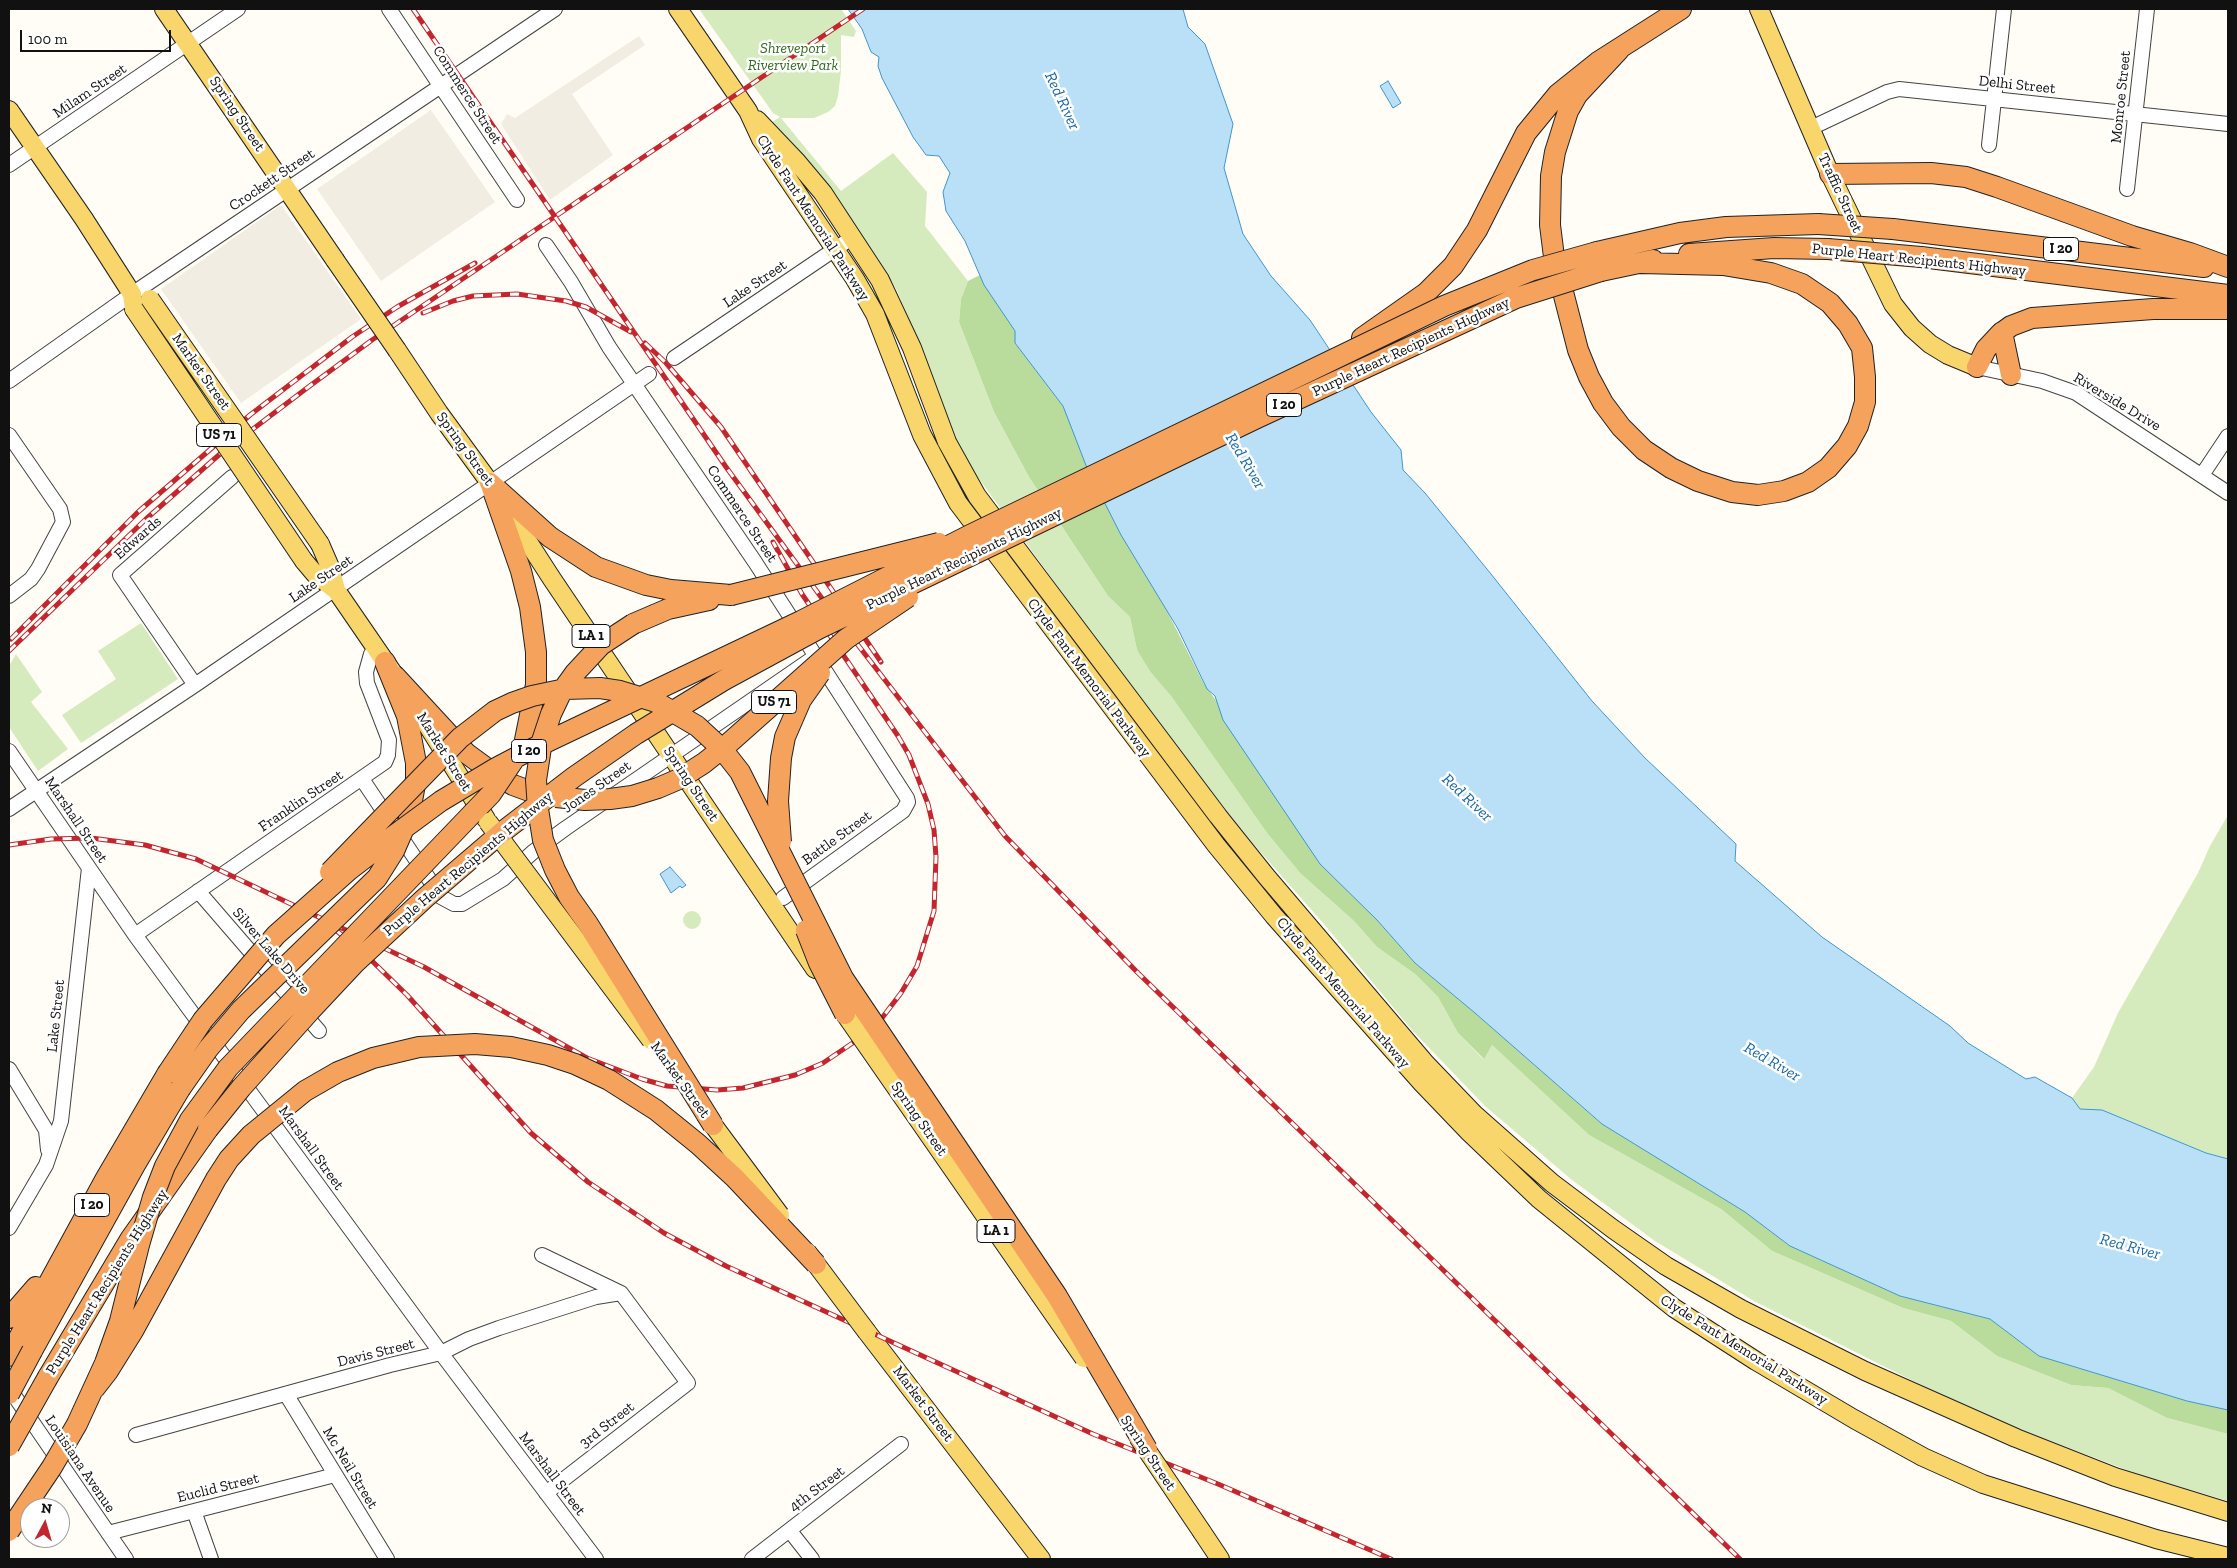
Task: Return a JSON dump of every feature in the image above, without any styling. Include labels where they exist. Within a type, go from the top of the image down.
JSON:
[{"type":"highway","points":[[1325,362],[1386,323],[1426,293],[1453,266],[1476,230],[1526,133],[1558,94],[1598,62],[1681,9]]},
{"type":"highway","points":[[1619,50],[1577,95],[1568,111],[1557,144],[1551,176],[1550,225],[1554,257],[1578,350],[1588,377],[1603,403],[1621,427],[1644,450],[1671,468],[1698,481],[1732,492],[1758,495],[1784,491],[1808,482],[1828,468],[1847,446],[1858,426],[1865,402],[1866,378],[1862,348],[1848,324],[1830,303],[1802,284],[1762,271],[1724,265],[1640,263]]},
{"type":"highway","points":[[1830,174],[1931,173],[1966,177],[2132,236],[2190,253],[2228,268]]},
{"type":"highway","name":"Purple Heart Recipients Highway","points":[[9,1446],[131,1238],[208,1129],[269,1056],[355,963],[425,898],[533,807],[610,751],[724,680],[972,544],[1325,362],[1444,306],[1533,270],[1597,252],[1680,233],[1726,227],[1818,224],[1893,229],[2228,268]]},
{"type":"highway","name":"Purple Heart Recipients Highway","points":[[9,1356],[25,1344],[94,1203],[139,1119],[174,1081],[203,1020],[276,935],[349,870],[392,837],[441,802],[496,768],[532,749],[801,621],[972,544],[1106,491],[1257,418],[1492,309],[1543,289],[1601,271],[1678,256],[1725,250],[1774,248],[1828,249],[1921,258],[2228,296]]},
{"type":"highway","points":[[1977,367],[1986,350],[2002,332],[2018,323],[2047,316],[2177,308],[2228,309]]},
{"type":"highway","points":[[2002,332],[2011,375]]},
{"type":"highway","points":[[490,483],[550,537],[596,567],[646,585],[671,590],[731,595]]},
{"type":"highway","points":[[9,1531],[52,1467],[77,1424],[94,1389],[120,1321],[153,1197],[166,1166],[190,1120],[228,1068],[491,794],[525,740],[536,685],[536,652],[532,616],[521,571],[490,483]]},
{"type":"highway","points":[[713,1124],[588,924],[569,897],[555,870],[543,840],[536,780],[542,741],[551,714],[562,691],[575,673],[601,645],[633,624],[668,609],[972,544]]},
{"type":"highway","name":"US 71","points":[[385,662],[445,732],[466,753],[488,770],[513,785],[532,792],[584,800],[625,797],[658,788],[679,779],[704,763],[846,640],[871,623],[972,544]]},
{"type":"highway","points":[[845,1014],[818,963],[792,892],[778,826],[778,781],[786,737],[809,686],[871,623]]},
{"type":"highway","points":[[9,1394],[25,1344],[156,1128],[174,1081],[208,1048],[241,1010],[377,878],[394,851],[409,817],[416,779],[416,763],[407,716],[385,662]]},
{"type":"highway","points":[[276,935],[295,909],[453,746],[476,724],[495,711],[532,696],[565,689],[582,688],[620,691],[638,695],[672,710],[711,737],[740,772],[843,978],[1057,1296],[1147,1449]]},
{"type":"highway","points":[[94,1389],[108,1372],[133,1331],[216,1179],[251,1135],[305,1091],[338,1072],[373,1058],[419,1047],[474,1044],[512,1047],[548,1055],[575,1064],[609,1080],[656,1110],[698,1144],[735,1178],[816,1264]]},
{"type":"highway","points":[[13,1315],[48,1270],[94,1203]]},
{"type":"main road","name":"Spring Street","points":[[164,9],[439,413],[490,483],[552,579],[845,1014],[1147,1449],[1220,1559]]},
{"type":"main road","name":"Clyde Fant Memorial Parkway","points":[[678,9],[748,111],[823,193],[880,280],[897,313],[946,442],[977,496],[1212,808],[1266,876],[1426,1064],[1508,1146],[1613,1230],[1666,1266],[1794,1336],[1937,1404],[2050,1452],[2162,1493],[2228,1512]]},
{"type":"main road","name":"Traffic Street","points":[[1759,9],[1830,174],[1889,296],[1904,320],[1941,352],[1977,367]]},
{"type":"main road","name":"Market Street","points":[[9,110],[84,219],[133,302],[304,561],[315,574],[336,590],[385,662],[488,822],[816,1264],[1041,1559]]},
{"type":"main road","name":"Clyde Fant Memorial Parkway","points":[[748,111],[761,139],[836,248],[875,314],[922,436],[958,503],[1169,784],[1269,909],[1422,1083],[1504,1166],[1600,1250],[1680,1312],[1804,1390],[1924,1457],[1963,1476],[2010,1494],[2156,1539],[2228,1558]]},
{"type":"main road","name":"Market Street","points":[[133,302],[150,299],[320,544],[330,567],[336,590]]},
{"type":"street","name":"Milam Street","points":[[9,165],[238,9]]},
{"type":"street","name":"Commerce Street","points":[[389,9],[517,200]]},
{"type":"street","name":"Crockett Street","points":[[9,381],[133,302],[287,189],[555,9]]},
{"type":"street","points":[[1989,145],[2004,9]]},
{"type":"street","name":"Monroe Street","points":[[2127,188],[2147,9]]},
{"type":"street","name":"Delhi Street","points":[[1811,128],[1893,89],[1994,98],[2228,124]]},
{"type":"street","name":"Lake Street","points":[[674,358],[853,237]]},
{"type":"street","name":"Commerce Street","points":[[546,244],[634,385],[749,554],[814,657],[905,793],[908,802]]},
{"type":"street","name":"Riverside Drive","points":[[1977,367],[2042,380],[2083,397],[2228,493]]},
{"type":"street","name":"Lake Street","points":[[9,808],[336,590],[650,374]]},
{"type":"street","points":[[9,435],[63,517],[62,526],[38,569],[22,587],[9,596]]},
{"type":"street","points":[[2202,475],[2228,436]]},
{"type":"street","name":"Edwards","points":[[195,685],[120,575],[232,477]]},
{"type":"street","name":"Jones Street","points":[[362,779],[441,898],[447,902],[462,904],[503,879],[552,838],[814,657]]},
{"type":"street","name":"Franklin Street","points":[[135,935],[384,762],[390,747],[366,677],[368,662],[385,662]]},
{"type":"street","name":"Marshall Street","points":[[9,750],[135,935],[441,1353],[596,1559]]},
{"type":"street","name":"Battle Street","points":[[783,898],[903,811],[908,802]]},
{"type":"street","name":"Lake Street","points":[[9,1228],[46,1165],[61,1121],[89,868]]},
{"type":"street","name":"Silver Lake Drive","points":[[198,892],[318,1031]]},
{"type":"street","points":[[9,1069],[46,1130],[48,1148],[46,1165]]},
{"type":"street","points":[[542,1255],[621,1293]]},
{"type":"street","name":"Davis Street","points":[[136,1435],[390,1365],[441,1353],[469,1339],[499,1328],[596,1297],[621,1293]]},
{"type":"street","name":"3rd Street","points":[[546,1492],[688,1384],[621,1293]]},
{"type":"street","name":"Louisiana Avenue","points":[[9,1388],[126,1559]]},
{"type":"street","name":"Mc Neil Street","points":[[286,1394],[387,1559]]},
{"type":"street","name":"4th Street","points":[[752,1559],[901,1444]]},
{"type":"street","name":"Euclid Street","points":[[108,1533],[336,1475]]},
{"type":"street","points":[[194,1511],[210,1559]]},
{"type":"street","points":[[790,1531],[812,1559]]},
{"type":"green space","name":"Shreveport Riverview Park","points":[[699,9],[841,9],[856,31],[854,37],[841,35],[841,71],[835,106],[828,112],[814,118],[781,118],[841,191],[893,153],[927,192],[925,226],[968,281],[961,299],[959,322],[994,412],[1029,477],[1078,551],[1108,596],[1130,617],[1137,650],[1267,833],[1300,873],[1354,921],[1377,947],[1415,974],[1438,997],[1458,1033],[1483,1059],[1492,1045],[1589,1135],[1721,1209],[1772,1251],[1903,1308],[1951,1321],[1997,1356],[2071,1385],[2108,1388],[2167,1418],[2228,1434],[2228,1501],[2140,1475],[2019,1429],[1933,1391],[1754,1301],[1655,1241],[1572,1180],[1485,1106],[1412,1030],[1324,924],[1256,847],[1180,753],[971,468],[951,434],[922,348],[896,289],[839,201],[813,166],[772,122],[780,117],[773,113]]},
{"type":"green space","points":[[980,275],[1015,331],[1015,343],[1063,406],[1204,684],[1377,920],[1415,963],[1602,1124],[1745,1212],[1790,1246],[1900,1296],[1990,1319],[2039,1356],[2187,1401],[2228,1410],[2228,1434],[2167,1418],[2108,1388],[2071,1385],[1997,1356],[1951,1321],[1903,1308],[1772,1251],[1721,1209],[1589,1135],[1492,1045],[1484,1059],[1458,1033],[1438,997],[1415,974],[1377,947],[1354,921],[1300,873],[1267,833],[1171,696],[1150,671],[1137,650],[1130,617],[1108,596],[1029,477],[994,412],[959,322],[961,299],[968,281]]},
{"type":"green space","points":[[141,623],[178,679],[81,743],[62,715],[116,679],[98,651]]},
{"type":"green space","points":[[16,654],[42,692],[31,702],[68,749],[38,771],[9,727],[9,666]]},
{"type":"green space","points":[[2228,815],[2228,1159],[2206,1153],[2102,1110],[2080,1109],[2072,1098],[2094,1067],[2118,1013],[2198,873],[2210,846]]},
{"type":"green space","points":[[692,911],[698,914],[701,920],[698,926],[692,929],[686,926],[683,920],[686,914]]},
{"type":"shaded area","points":[[639,36],[645,45],[572,94],[613,155],[550,200],[501,124],[507,114],[515,118]]},
{"type":"shaded area","points":[[431,110],[495,202],[381,281],[317,189]]},
{"type":"shaded area","points":[[281,205],[361,319],[241,403],[161,289]]},
{"type":"water","name":"Red River","points":[[848,9],[1183,9],[1188,27],[1205,44],[1233,124],[1224,168],[1243,234],[1271,276],[1310,320],[1371,412],[1401,450],[1403,470],[1425,493],[1592,701],[1645,758],[1736,844],[1735,861],[1822,937],[1950,1026],[1968,1043],[2026,1079],[2035,1077],[2072,1098],[2080,1109],[2102,1110],[2206,1153],[2228,1159],[2228,1410],[2187,1401],[2039,1356],[1990,1319],[1900,1296],[1790,1246],[1745,1212],[1602,1124],[1415,963],[1377,920],[1320,864],[1223,720],[1215,696],[1207,689],[1178,629],[1121,535],[1087,468],[1063,406],[1015,343],[1015,331],[984,285],[965,241],[946,211],[943,192],[950,173],[939,156],[926,155],[913,137],[882,78],[878,66],[879,57],[871,52],[862,29]]},
{"type":"water","points":[[1388,81],[1401,103],[1393,108],[1380,86]]},
{"type":"water","points":[[670,867],[686,885],[682,888],[680,886],[671,893],[660,874]]},
{"type":"railway","points":[[413,9],[726,467],[821,597],[1005,836],[1138,973],[1740,1559]]},
{"type":"railway","points":[[9,651],[146,519],[220,454],[307,388],[372,340],[863,9]]},
{"type":"railway","points":[[11,639],[138,512],[250,415],[352,337],[397,307],[475,263]]},
{"type":"railway","points":[[423,313],[453,301],[473,296],[517,294],[566,301],[586,307],[631,332]]},
{"type":"railway","points":[[645,343],[666,363],[721,427],[881,662]]},
{"type":"railway","points":[[9,845],[51,839],[91,838],[145,845],[196,859],[424,967],[587,1058],[642,1079],[667,1086],[717,1090],[743,1088],[795,1075],[823,1063],[866,1034],[882,1018],[901,993],[917,966],[934,911],[936,857],[934,830],[928,804],[909,755],[802,594],[773,542]]},
{"type":"railway","points":[[337,931],[370,959],[407,995],[531,1133],[588,1182],[664,1233],[726,1266],[1093,1434],[1218,1484],[1391,1559]]}]
